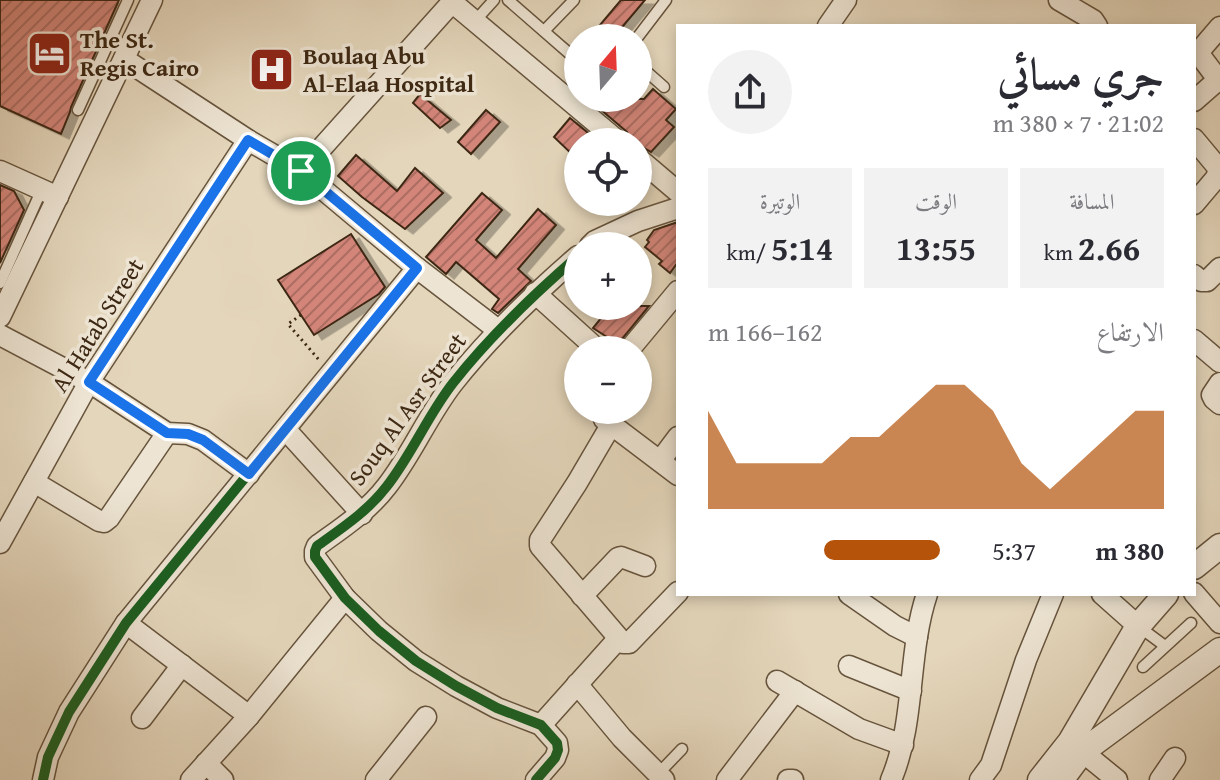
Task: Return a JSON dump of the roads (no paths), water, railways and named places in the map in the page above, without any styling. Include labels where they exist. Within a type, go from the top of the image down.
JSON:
[{"type":"street","points":[[0,317],[50,193],[124,59],[152,0]]},
{"type":"street","points":[[829,24],[846,0]]},
{"type":"street","points":[[1059,0],[1096,24]]},
{"type":"street","points":[[301,171],[454,2],[564,91]]},
{"type":"street","points":[[1196,99],[1219,81],[1198,53],[1220,27]]},
{"type":"street","points":[[124,59],[301,171],[417,268],[498,330]]},
{"type":"street","points":[[588,112],[604,128]]},
{"type":"street","name":"Al Hatab Street","points":[[0,543],[89,382],[248,140]]},
{"type":"street","points":[[1196,141],[1219,169],[1216,178],[1196,202]]},
{"type":"street","points":[[652,170],[676,190]]},
{"type":"street","points":[[0,171],[50,193]]},
{"type":"street","points":[[614,232],[676,209]]},
{"type":"street","points":[[43,780],[48,757],[69,712],[126,623],[417,268]]},
{"type":"street","name":"Souq Al Asr Street","points":[[345,598],[315,557],[317,546],[362,514],[387,486],[451,385],[498,330],[564,268]]},
{"type":"street","points":[[1196,277],[1207,281],[1220,268]]},
{"type":"street","points":[[535,293],[583,336]]},
{"type":"street","points":[[641,336],[676,293]]},
{"type":"street","points":[[0,335],[89,382],[167,433],[195,436],[249,474]]},
{"type":"street","points":[[1196,346],[1220,362]]},
{"type":"street","points":[[1220,383],[1212,395],[1220,404]]},
{"type":"street","points":[[606,424],[539,542],[540,548],[623,641]]},
{"type":"street","points":[[616,424],[676,473]]},
{"type":"street","points":[[286,430],[362,514]]},
{"type":"street","points":[[34,482],[104,522],[167,433]]},
{"type":"street","points":[[660,461],[676,440]]},
{"type":"street","points":[[1196,565],[1220,546]]},
{"type":"street","points":[[582,596],[618,558],[645,566]]},
{"type":"street","points":[[541,725],[577,684],[676,594]]},
{"type":"street","points":[[1196,595],[1220,623]]},
{"type":"street","points":[[852,596],[895,626],[917,637]]},
{"type":"street","points":[[891,780],[903,745],[917,637],[927,596]]},
{"type":"street","points":[[980,780],[991,765],[1026,660],[1052,596]]},
{"type":"street","points":[[1104,596],[1138,626]]},
{"type":"street","points":[[1061,780],[1138,626],[1164,596]]},
{"type":"street","points":[[191,780],[249,716],[345,598],[379,631],[429,669],[497,708],[541,725],[557,743],[558,750],[536,780]]},
{"type":"street","points":[[126,623],[249,716]]},
{"type":"street","points":[[1040,780],[1076,747],[1220,650]]},
{"type":"street","points":[[142,718],[182,665]]},
{"type":"street","points":[[849,666],[911,691]]},
{"type":"street","points":[[777,681],[859,729],[903,745]]},
{"type":"street","points":[[577,684],[622,738],[661,777]]},
{"type":"street","points":[[738,776],[795,691]]},
{"type":"street","points":[[376,780],[426,717]]},
{"type":"street","points":[[1076,747],[1117,780]]},
{"type":"street","points":[[1160,780],[1175,758]]},
{"type":"street","points":[[206,763],[223,780]]},
{"type":"lane","points":[[78,110],[128,0]]},
{"type":"lane","points":[[475,21],[494,0]]},
{"type":"lane","points":[[508,0],[564,49]]},
{"type":"lane","points":[[544,31],[574,0]]},
{"type":"lane","points":[[648,24],[666,0]]},
{"type":"lane","points":[[652,76],[664,87]]},
{"type":"lane","points":[[0,283],[50,193]]},
{"type":"lane","points":[[1143,667],[1191,623]]},
{"type":"lane","points":[[1138,626],[1165,646]]},
{"type":"lane","points":[[661,777],[682,749]]},
{"type":"place","name":"The St. Regis Cairo","points":[[49,53]]},
{"type":"place","name":"Boulaq Abu Al-Elaa Hospital","points":[[272,69]]}]
